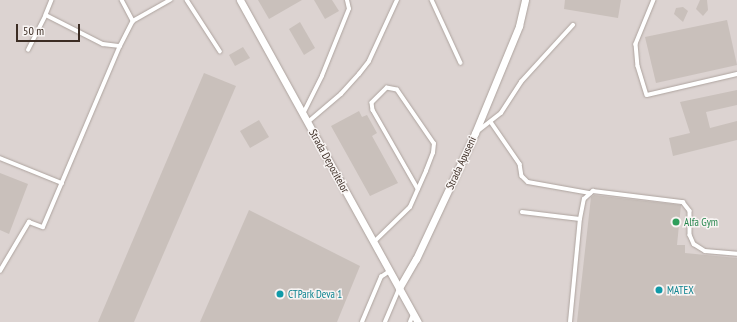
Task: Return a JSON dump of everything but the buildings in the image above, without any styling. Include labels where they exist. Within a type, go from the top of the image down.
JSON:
[{"type":"street","name":"Strada Depozitelor","points":[[240,0],[418,322]]},
{"type":"street","name":"Strada Apuseni","points":[[399,288],[416,260],[475,133],[519,26],[525,0]]},
{"type":"lane","points":[[28,50],[52,0]]},
{"type":"lane","points":[[122,0],[133,21]]},
{"type":"lane","points":[[0,271],[29,222],[43,227],[120,46],[133,21],[170,0]]},
{"type":"lane","points":[[187,0],[220,51]]},
{"type":"lane","points":[[303,114],[322,76],[349,9],[347,0]]},
{"type":"lane","points":[[308,122],[341,94],[369,61],[398,0]]},
{"type":"lane","points":[[432,0],[461,63]]},
{"type":"lane","points":[[654,0],[636,44],[638,66],[647,95],[737,74]]},
{"type":"lane","points":[[46,15],[103,44],[120,46]]},
{"type":"lane","points":[[475,133],[501,113],[521,82],[573,25]]},
{"type":"lane","points":[[374,242],[410,206],[418,189],[433,153],[434,144],[397,90],[387,88],[372,103],[372,110],[418,189]]},
{"type":"lane","points":[[490,122],[520,164],[522,176],[528,182],[590,193],[597,191],[683,202],[690,211],[690,235],[694,244],[705,251],[737,254]]},
{"type":"lane","points":[[0,158],[62,183]]},
{"type":"lane","points":[[570,322],[580,219],[584,199],[590,193]]},
{"type":"lane","points":[[522,212],[580,219]]},
{"type":"lane","points":[[362,322],[381,277],[390,271]]},
{"type":"lane","name":"Strada Apuseni","points":[[385,322],[399,288]]},
{"type":"lane","points":[[410,322],[413,314]]},
{"type":"shaded area","points":[[0,0],[737,0],[737,322],[0,322]]},
{"type":"place","name":"Alfa Gym","points":[[676,222]]},
{"type":"place","name":"MATEX","points":[[659,290]]},
{"type":"place","name":"CTPark Deva 1","points":[[280,294]]}]
